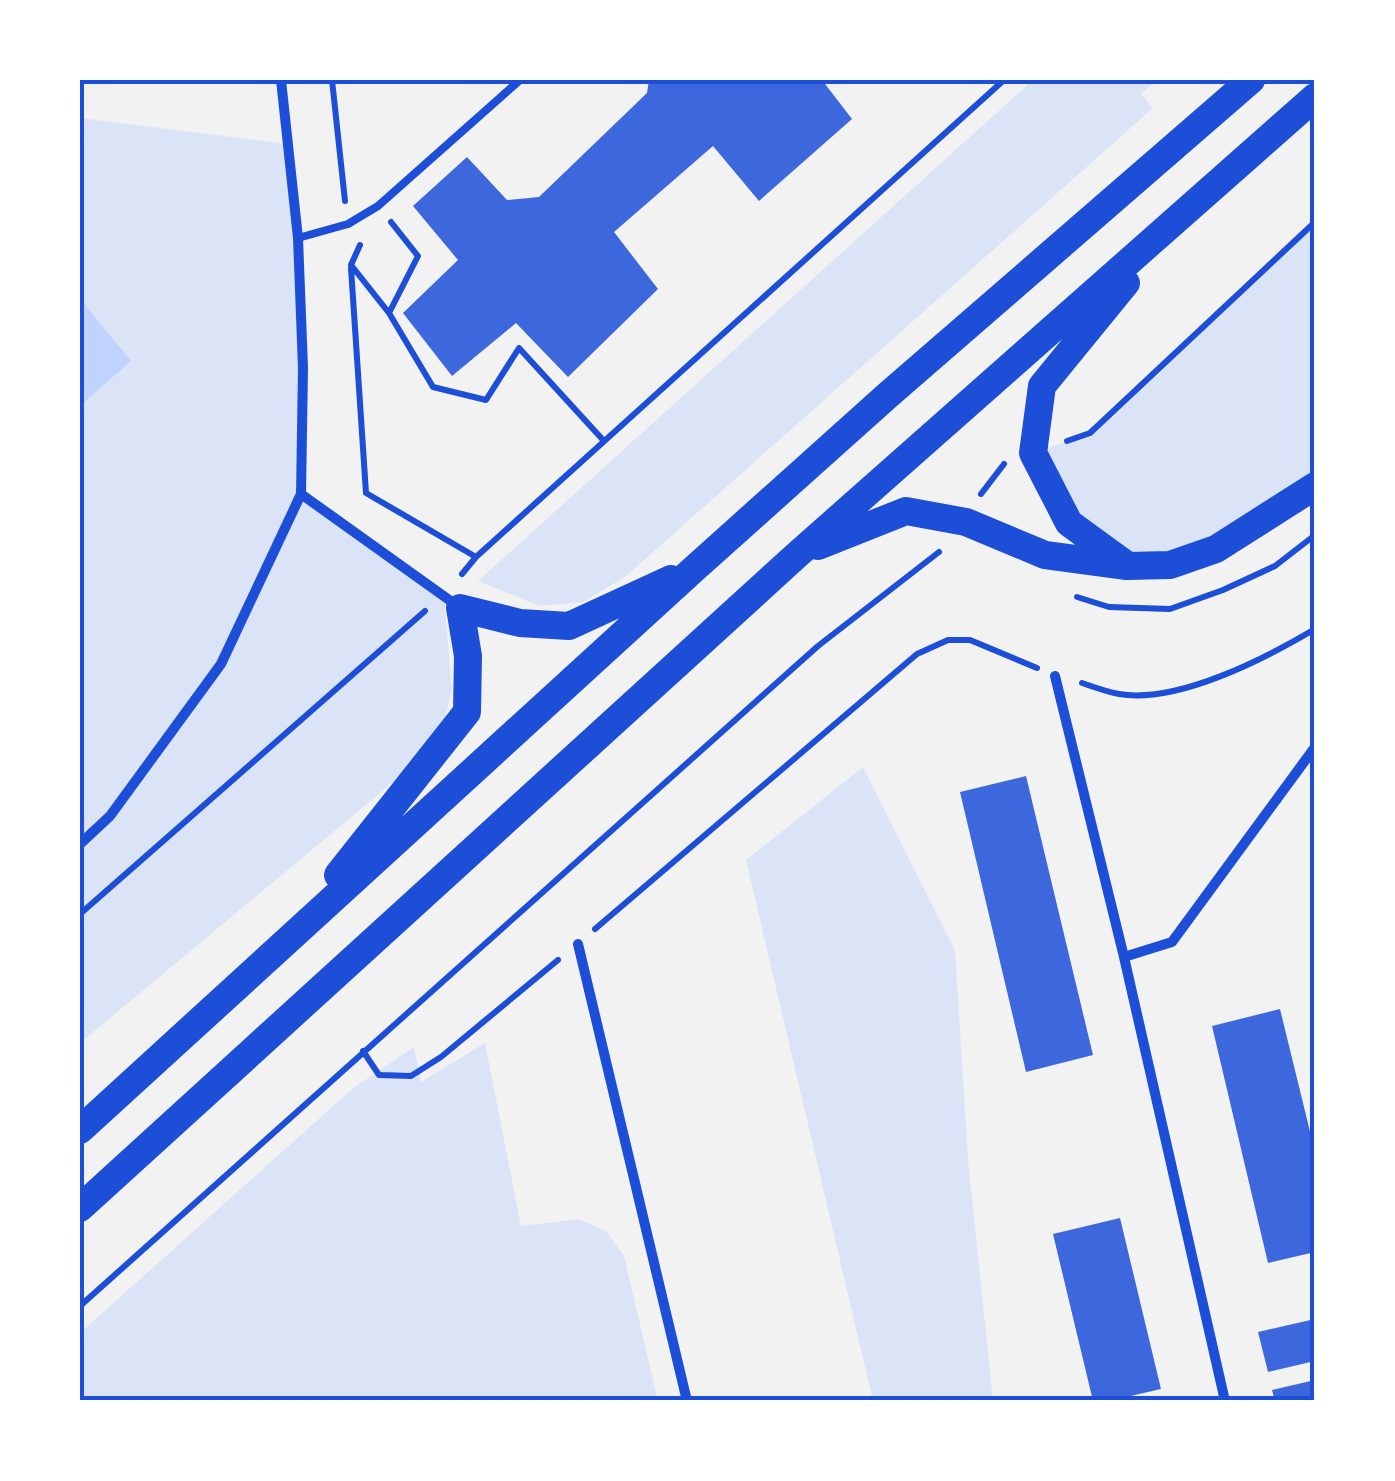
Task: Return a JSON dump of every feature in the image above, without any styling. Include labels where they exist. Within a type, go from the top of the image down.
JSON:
[{"type":"highway","points":[[80,1130],[695,568],[1251,80]]},
{"type":"highway","points":[[80,1208],[798,554],[1315,97]]},
{"type":"highway","points":[[1127,566],[1070,523],[1033,453],[1042,386],[1174,224]]},
{"type":"highway","points":[[798,554],[906,511],[966,522],[1045,555],[1127,566],[1170,565],[1216,550],[1315,486]]},
{"type":"highway","points":[[452,601],[520,623],[569,626],[695,568]]},
{"type":"highway","points":[[276,951],[468,712],[468,656],[452,601]]},
{"type":"street","points":[[80,844],[110,816],[221,664],[300,494],[303,368],[298,238],[280,80]]},
{"type":"street","points":[[300,494],[452,601]]},
{"type":"street","points":[[1056,676],[1225,1401]]},
{"type":"street","points":[[1124,957],[1172,942],[1315,746]]},
{"type":"street","points":[[578,944],[687,1401]]},
{"type":"lane","points":[[298,238],[348,224],[378,206],[520,80]]},
{"type":"path","points":[[332,80],[348,224],[366,494],[476,557]]},
{"type":"path","points":[[80,914],[452,601],[476,557],[1004,80]]},
{"type":"path","points":[[350,265],[378,206],[418,256],[389,313]]},
{"type":"path","points":[[1033,453],[1090,433],[1315,222]]},
{"type":"path","points":[[350,265],[389,313],[433,388],[486,400],[519,348],[604,441]]},
{"type":"path","points":[[80,1306],[818,646],[953,542]]},
{"type":"path","points":[[363,1052],[379,1074],[411,1076],[442,1056],[918,654],[948,640],[970,640],[1056,676],[1122,695],[1174,691],[1245,667],[1315,628]]},
{"type":"shaded area","points":[[1033,80],[1157,80],[1141,94],[1153,108],[625,577],[583,602],[539,606],[478,581]]},
{"type":"shaded area","points":[[80,118],[288,144],[298,238],[301,494],[444,595],[452,690],[445,718],[398,778],[80,1043]]},
{"type":"shaded area","points":[[1315,222],[1315,486],[1216,549],[1127,566],[1069,523],[1033,453],[1090,433]]},
{"type":"shaded area","points":[[863,767],[955,950],[968,1159],[993,1401],[873,1401],[746,860]]},
{"type":"shaded area","points":[[485,1043],[521,1226],[579,1219],[606,1231],[624,1256],[658,1401],[80,1401],[80,1333],[352,1089],[414,1047],[421,1082]]},
{"type":"water","points":[[80,299],[131,361],[80,406]]},
{"type":"building","points":[[649,80],[822,80],[852,119],[759,201],[713,146],[614,232],[658,289],[568,377],[516,323],[452,376],[403,313],[458,260],[413,206],[467,157],[507,200],[539,197],[647,93]]},
{"type":"building","points":[[1026,776],[1093,1055],[1026,1072],[960,792]]},
{"type":"building","points":[[1280,1009],[1315,1152],[1315,1252],[1268,1263],[1212,1026]]},
{"type":"building","points":[[1120,1218],[1161,1389],[1093,1401],[1053,1234]]},
{"type":"building","points":[[1315,1319],[1315,1361],[1268,1372],[1258,1332]]},
{"type":"building","points":[[1315,1380],[1315,1401],[1275,1401],[1272,1390]]}]
